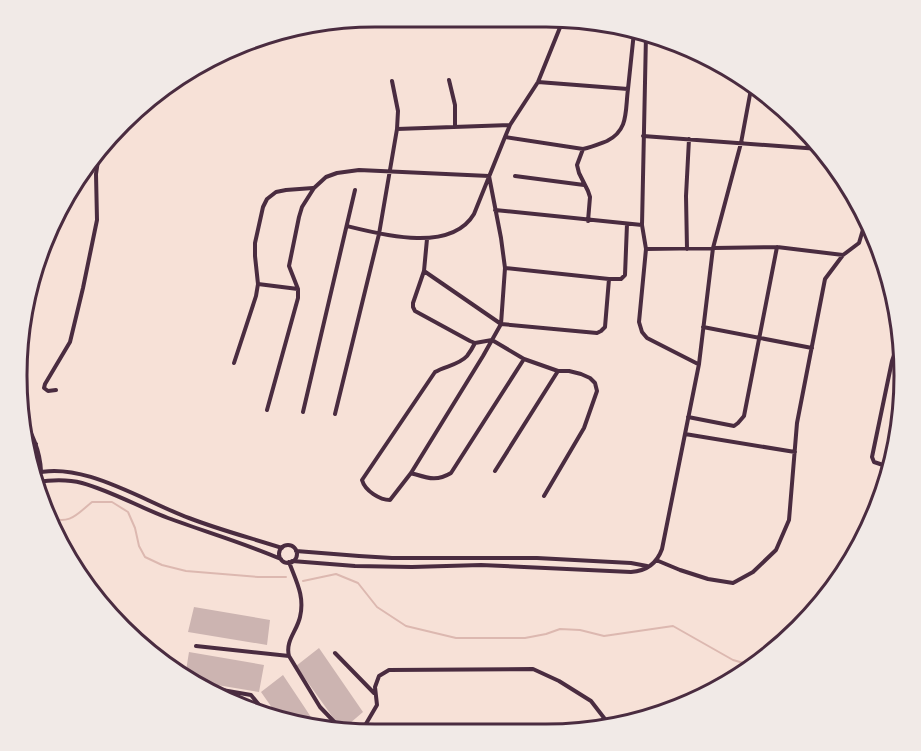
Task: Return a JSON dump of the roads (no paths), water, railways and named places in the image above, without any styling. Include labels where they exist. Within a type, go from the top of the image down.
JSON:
[{"type":"street","points":[[347,226],[380,234],[427,239],[457,230],[469,222],[510,125],[538,82],[560,28]]},
{"type":"street","points":[[505,137],[583,148],[617,136],[623,126],[633,38]]},
{"type":"street","points":[[646,42],[642,225],[646,249],[639,322],[647,338],[699,364]]},
{"type":"street","points":[[449,80],[455,105],[455,126]]},
{"type":"street","points":[[336,414],[380,234],[397,129],[398,111],[392,81]]},
{"type":"street","points":[[538,82],[628,89]]},
{"type":"street","points":[[43,481],[82,483],[283,561],[356,566],[481,565],[631,572],[648,566],[656,560],[662,549],[699,364],[713,248],[741,143],[750,94]]},
{"type":"street","points":[[397,129],[510,125]]},
{"type":"street","points":[[643,135],[810,148]]},
{"type":"street","points":[[687,249],[686,196],[689,139]]},
{"type":"street","points":[[583,148],[577,165],[590,197],[588,220]]},
{"type":"street","points":[[56,390],[48,391],[44,388],[70,342],[83,288],[97,220],[97,165]]},
{"type":"street","points":[[267,410],[298,298],[298,289],[290,270],[290,263],[302,207],[314,188],[326,177],[358,170],[489,176]]},
{"type":"street","points":[[475,343],[466,357],[435,372],[362,480],[367,490],[390,500],[411,473],[501,324],[505,268],[489,176]]},
{"type":"street","points":[[515,176],[584,185]]},
{"type":"street","points":[[234,363],[256,296],[258,284],[255,243],[260,216],[267,199],[276,192],[314,188]]},
{"type":"street","points":[[303,412],[355,190]]},
{"type":"street","points":[[495,210],[642,225]]},
{"type":"street","points":[[505,268],[621,279],[625,275],[627,224]]},
{"type":"street","points":[[656,560],[708,579],[733,583],[753,572],[776,550],[789,520],[797,423],[825,279],[843,255],[859,243],[862,231]]},
{"type":"street","points":[[427,239],[424,271],[413,303],[415,310],[470,341],[475,343],[492,340],[524,359],[558,371],[569,370],[590,378],[595,383],[597,391],[584,428],[544,496]]},
{"type":"street","points":[[646,249],[777,247],[843,255]]},
{"type":"street","points":[[688,417],[734,426],[744,416],[777,247]]},
{"type":"street","points":[[424,271],[501,324],[597,333],[605,327],[609,279]]},
{"type":"street","points":[[258,284],[298,289]]},
{"type":"street","points":[[704,327],[812,348]]},
{"type":"street","points":[[882,465],[874,462],[873,457],[893,358]]},
{"type":"street","points":[[411,473],[435,479],[443,478],[451,473],[524,359]]},
{"type":"street","points":[[495,471],[558,371]]},
{"type":"street","points":[[32,434],[40,470]]},
{"type":"street","points":[[685,434],[795,452]]},
{"type":"street","points":[[40,471],[67,471],[107,482],[189,518],[282,548]]},
{"type":"street","points":[[281,559],[279,553],[282,548],[292,546],[296,551],[296,557],[291,562]]},
{"type":"street","points":[[296,551],[392,558],[537,558],[648,566]]},
{"type":"street","points":[[291,562],[302,593],[300,617],[287,648],[289,656],[320,706],[334,721]]},
{"type":"street","points":[[196,646],[289,656]]},
{"type":"street","points":[[335,653],[376,694]]},
{"type":"street","points":[[366,724],[377,705],[375,687],[379,676],[389,670],[533,669],[559,681],[591,701],[605,719]]},
{"type":"street","points":[[228,691],[250,695],[257,704]]},
{"type":"waterway","points":[[59,520],[77,515],[92,502],[112,502],[128,512],[145,557],[162,565],[186,571],[286,577]]},
{"type":"waterway","points":[[303,581],[336,574],[358,583],[377,607],[406,626],[456,638],[525,638],[560,629],[580,630],[604,636],[673,626],[733,660],[742,663]]}]
